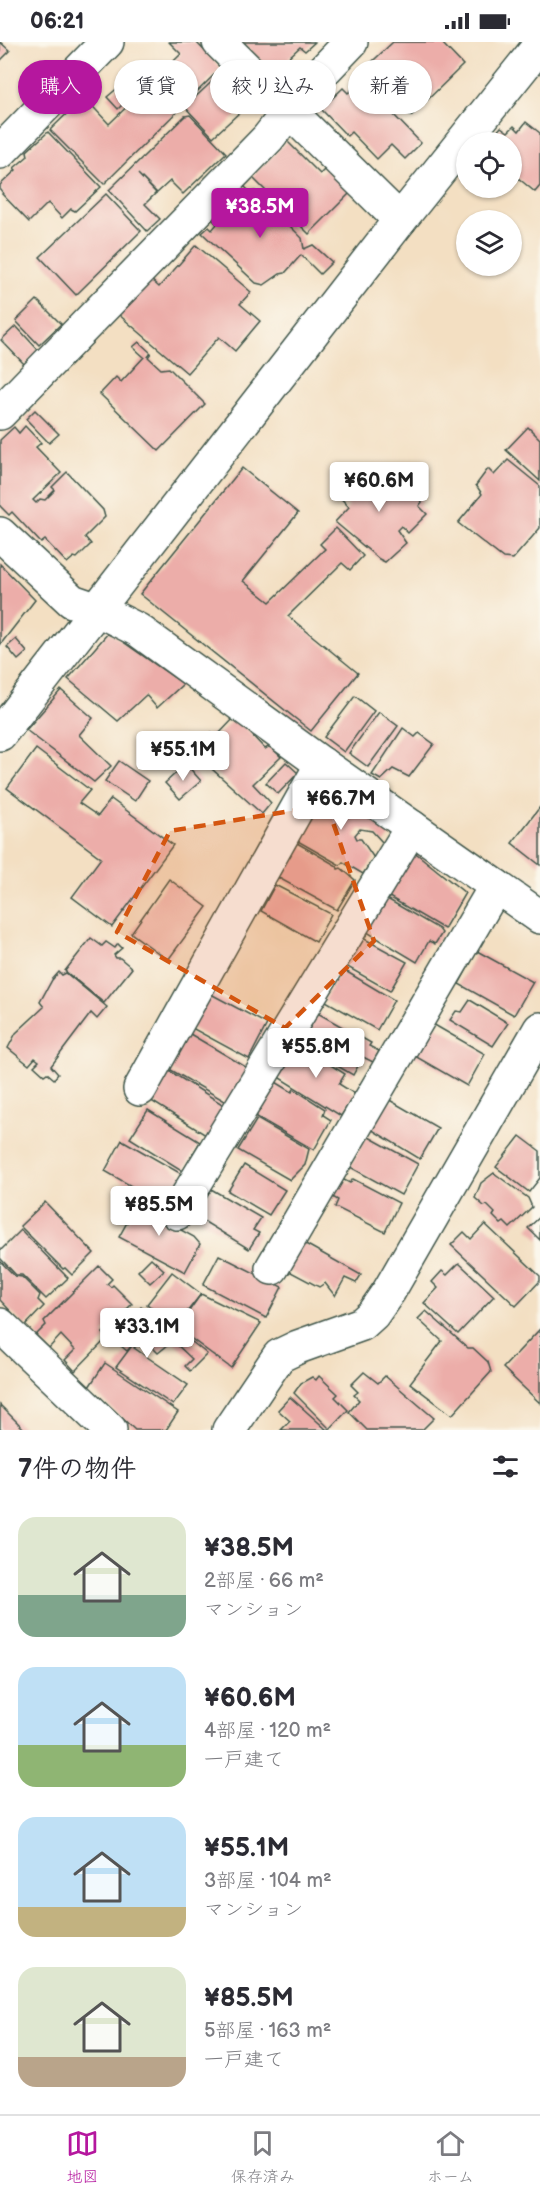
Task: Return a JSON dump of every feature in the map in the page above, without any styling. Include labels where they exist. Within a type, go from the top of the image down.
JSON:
[{"type":"street","points":[[0,152],[107,42]]},
{"type":"street","points":[[219,42],[238,60]]},
{"type":"street","points":[[334,60],[351,42]]},
{"type":"street","points":[[0,734],[400,220],[540,45]]},
{"type":"street","points":[[0,413],[268,138],[286,114]]},
{"type":"street","points":[[293,114],[400,220]]},
{"type":"street","points":[[0,534],[72,601],[98,610],[138,630],[322,764],[540,917]]},
{"type":"street","points":[[140,1089],[322,764]]},
{"type":"street","points":[[177,1214],[412,827]]},
{"type":"street","points":[[273,1268],[496,886]]},
{"type":"street","points":[[230,1430],[279,1356],[362,1324],[373,1314],[389,1291],[540,1029]]},
{"type":"street","points":[[0,1325],[110,1430]]},
{"type":"highlighted area","points":[[327,805],[374,941],[285,1028],[117,932],[170,831]]},
{"type":"building","points":[[0,42],[10,51],[0,61]]},
{"type":"building","points":[[169,42],[196,42],[213,60],[210,60],[210,79],[198,91],[198,60],[175,60],[181,54]]},
{"type":"building","points":[[242,42],[315,42],[305,51],[300,47],[288,58],[290,60],[260,60]]},
{"type":"building","points":[[393,42],[441,42],[463,65],[432,95],[432,60],[374,60]]},
{"type":"building","points":[[210,83],[210,114],[238,114],[213,137],[192,114],[198,114],[198,95]]},
{"type":"building","points":[[343,88],[348,93],[348,114],[393,114],[421,143],[405,159],[391,145],[377,159],[351,132],[347,136],[326,114],[336,114],[336,95]]},
{"type":"building","points":[[114,91],[114,105],[107,97]]},
{"type":"building","points":[[66,114],[100,114],[109,124],[119,114],[175,114],[104,184],[50,130]]},
{"type":"building","points":[[190,115],[226,153],[183,194],[170,181],[157,193],[138,174],[156,193],[145,204],[160,219],[147,231],[109,190],[185,116]]},
{"type":"building","points":[[526,122],[540,133],[540,186],[535,192],[522,181],[522,132],[508,132],[514,126],[519,131]]},
{"type":"building","points":[[501,127],[508,132],[497,132]]},
{"type":"building","points":[[48,132],[101,187],[75,211],[71,209],[62,218],[48,203],[29,222],[2,194],[0,185],[28,156],[27,151]]},
{"type":"building","points":[[287,141],[320,174],[326,168],[350,193],[309,234],[252,177]]},
{"type":"building","points":[[244,186],[250,192],[255,191],[302,238],[304,249],[313,245],[332,262],[320,274],[301,255],[285,273],[264,285],[256,283],[202,233],[209,227],[212,230],[217,224],[211,218]]},
{"type":"building","points":[[106,194],[141,231],[76,295],[40,257]]},
{"type":"building","points":[[196,245],[251,292],[240,304],[260,321],[235,351],[219,337],[187,373],[118,314],[149,278],[159,287]]},
{"type":"building","points":[[37,300],[61,324],[39,345],[16,321]]},
{"type":"building","points":[[16,326],[39,351],[25,365],[1,340]]},
{"type":"building","points":[[139,342],[151,353],[148,357],[161,369],[169,368],[205,404],[159,451],[100,394],[116,377],[121,382],[144,357],[133,347]]},
{"type":"building","points":[[35,410],[59,434],[49,443],[26,419]]},
{"type":"building","points":[[25,426],[41,443],[36,447],[61,473],[33,500],[36,503],[40,499],[45,500],[55,490],[52,487],[67,472],[103,510],[105,517],[85,537],[91,544],[77,558],[74,557],[67,563],[45,540],[41,543],[12,512],[9,515],[0,506],[0,440],[14,427],[19,433]]},
{"type":"building","points":[[528,427],[540,439],[540,481],[506,450]]},
{"type":"building","points":[[508,460],[540,486],[540,528],[513,559],[503,558],[458,523],[482,494],[476,485],[488,469],[494,475]]},
{"type":"building","points":[[242,468],[298,513],[243,581],[270,602],[325,549],[320,544],[336,528],[363,556],[350,570],[342,563],[288,616],[358,673],[311,731],[140,594]]},
{"type":"building","points":[[386,468],[413,496],[415,494],[422,502],[419,506],[427,514],[408,533],[401,526],[397,530],[406,543],[385,562],[335,522],[349,507],[336,493],[354,476],[364,487]]},
{"type":"building","points":[[0,564],[35,600],[0,645]]},
{"type":"building","points":[[109,632],[183,684],[157,708],[146,695],[118,721],[68,679]]},
{"type":"building","points":[[16,639],[27,652],[18,660],[7,647]]},
{"type":"building","points":[[61,690],[93,718],[79,735],[111,766],[94,782],[26,730]]},
{"type":"building","points":[[355,696],[374,711],[344,752],[324,737]]},
{"type":"building","points":[[379,712],[398,726],[368,767],[349,753]]},
{"type":"building","points":[[235,717],[265,749],[270,746],[281,757],[253,784],[271,803],[262,814],[193,752],[211,733],[216,737]]},
{"type":"building","points":[[403,728],[415,737],[419,733],[434,744],[409,777],[393,769],[381,780],[372,775]]},
{"type":"building","points":[[36,749],[90,790],[79,803],[98,816],[111,799],[173,845],[112,927],[72,897],[101,858],[7,788]]},
{"type":"building","points":[[119,761],[148,781],[135,801],[105,781]]},
{"type":"building","points":[[286,762],[298,773],[278,794],[266,783]]},
{"type":"building","points":[[186,764],[201,781],[180,799],[165,783]]},
{"type":"building","points":[[331,787],[392,834],[384,844],[372,831],[360,829],[355,835],[357,839],[361,839],[374,858],[363,874],[343,862],[340,865],[296,840],[325,791]]},
{"type":"building","points":[[540,807],[540,865],[512,843]]},
{"type":"building","points":[[297,843],[337,866],[338,869],[341,868],[355,880],[337,910],[277,877]]},
{"type":"building","points":[[412,850],[465,893],[444,929],[384,894]]},
{"type":"building","points":[[169,879],[207,907],[168,960],[131,933]]},
{"type":"building","points":[[275,885],[331,914],[316,942],[261,911]]},
{"type":"building","points":[[382,896],[439,929],[442,933],[435,944],[429,941],[417,962],[362,929]]},
{"type":"building","points":[[361,937],[407,962],[390,991],[344,965]]},
{"type":"building","points":[[91,938],[102,946],[106,942],[115,948],[118,944],[122,948],[114,955],[132,968],[104,1003],[65,971]]},
{"type":"building","points":[[477,951],[533,982],[514,1015],[459,984]]},
{"type":"building","points":[[342,969],[394,1000],[377,1030],[324,1000]]},
{"type":"building","points":[[59,972],[62,975],[66,973],[107,1007],[97,1019],[91,1013],[51,1066],[58,1074],[54,1079],[47,1073],[44,1075],[34,1066],[39,1061],[35,1058],[29,1065],[8,1048],[16,1033],[44,1007],[40,1002]]},
{"type":"building","points":[[209,993],[267,1024],[249,1059],[190,1027]]},
{"type":"building","points":[[470,1000],[508,1023],[493,1046],[450,1020],[456,1011],[462,1012]]},
{"type":"building","points":[[314,1011],[371,1043],[369,1046],[379,1051],[373,1062],[363,1057],[353,1075],[296,1042]]},
{"type":"building","points":[[431,1023],[485,1054],[467,1086],[413,1055]]},
{"type":"building","points":[[185,1031],[251,1070],[230,1104],[164,1066]]},
{"type":"building","points":[[296,1043],[345,1074],[339,1084],[355,1094],[341,1116],[275,1075]]},
{"type":"building","points":[[163,1067],[227,1107],[209,1137],[145,1097]]},
{"type":"building","points":[[274,1081],[292,1092],[294,1089],[325,1109],[323,1115],[331,1120],[314,1150],[257,1117],[256,1109]]},
{"type":"building","points":[[386,1098],[438,1128],[420,1159],[369,1128]]},
{"type":"building","points":[[148,1110],[200,1142],[183,1171],[130,1138]]},
{"type":"building","points":[[257,1119],[309,1149],[305,1165],[290,1180],[238,1150]]},
{"type":"building","points":[[367,1136],[418,1164],[401,1195],[350,1167]]},
{"type":"building","points":[[520,1136],[540,1151],[540,1178],[529,1192],[496,1167]]},
{"type":"building","points":[[122,1140],[185,1176],[169,1202],[162,1198],[157,1201],[105,1171]]},
{"type":"building","points":[[244,1165],[285,1190],[269,1215],[228,1191]]},
{"type":"building","points":[[494,1173],[528,1198],[532,1207],[510,1228],[504,1222],[501,1224],[487,1205],[484,1206],[475,1198],[481,1183]]},
{"type":"building","points":[[338,1177],[350,1183],[353,1179],[399,1203],[385,1232],[335,1207],[338,1200],[329,1195]]},
{"type":"building","points":[[211,1189],[261,1218],[253,1230],[259,1233],[249,1249],[195,1216]]},
{"type":"building","points":[[140,1199],[159,1209],[155,1216],[194,1237],[200,1244],[185,1272],[119,1237]]},
{"type":"building","points":[[45,1202],[94,1253],[72,1275],[65,1268],[63,1269],[20,1226]]},
{"type":"building","points":[[540,1217],[540,1240],[528,1228]]},
{"type":"building","points":[[485,1224],[540,1276],[540,1281],[516,1306],[451,1245],[464,1232],[471,1239]]},
{"type":"building","points":[[21,1230],[68,1278],[46,1299],[22,1275],[16,1275],[0,1258],[0,1251]]},
{"type":"building","points":[[302,1242],[361,1275],[356,1283],[345,1278],[335,1296],[325,1283],[319,1287],[287,1270]]},
{"type":"building","points":[[219,1255],[282,1287],[266,1318],[203,1285]]},
{"type":"building","points":[[151,1258],[164,1270],[150,1283],[138,1271]]},
{"type":"building","points":[[0,1261],[15,1276],[22,1277],[40,1295],[38,1300],[44,1306],[25,1326],[0,1300]]},
{"type":"building","points":[[459,1263],[494,1296],[458,1334],[424,1303],[438,1288],[432,1282],[442,1271],[447,1275]]},
{"type":"building","points":[[99,1266],[112,1279],[107,1284],[111,1287],[113,1285],[132,1304],[103,1333],[107,1338],[75,1371],[65,1360],[75,1350],[61,1335],[49,1348],[36,1335],[46,1325],[44,1321]]},
{"type":"building","points":[[172,1272],[201,1294],[176,1326],[147,1304]]},
{"type":"building","points":[[201,1294],[261,1323],[231,1368],[177,1328]]},
{"type":"building","points":[[141,1307],[161,1322],[146,1342],[143,1339],[134,1348],[188,1385],[173,1405],[116,1367],[134,1343],[127,1351],[114,1340]]},
{"type":"building","points":[[426,1311],[468,1348],[473,1348],[488,1362],[491,1372],[452,1415],[410,1383],[442,1341],[418,1319]]},
{"type":"building","points":[[166,1321],[207,1354],[190,1371],[185,1366],[192,1359],[173,1341],[158,1353],[148,1343]]},
{"type":"building","points":[[540,1329],[540,1403],[503,1368]]},
{"type":"building","points":[[105,1363],[178,1412],[166,1430],[135,1430],[89,1387]]},
{"type":"building","points":[[364,1372],[378,1383],[385,1376],[434,1418],[422,1430],[367,1430],[349,1412],[359,1400],[354,1395],[358,1392],[351,1385]]},
{"type":"building","points":[[319,1376],[338,1394],[335,1397],[348,1410],[330,1429],[294,1393],[301,1383],[312,1377],[316,1380]]},
{"type":"building","points":[[290,1397],[327,1430],[281,1430],[290,1421],[278,1410]]},
{"type":"building","points":[[0,1405],[25,1430],[0,1430]]}]
